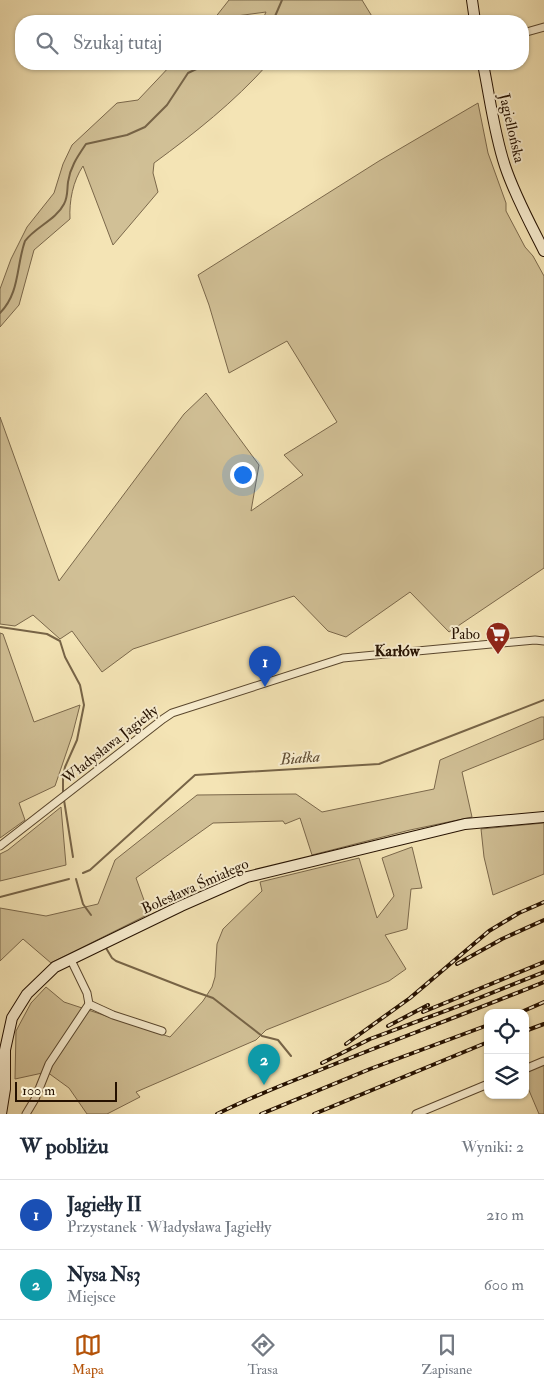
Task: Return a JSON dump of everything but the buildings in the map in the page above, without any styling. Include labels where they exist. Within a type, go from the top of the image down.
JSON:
[{"type":"street","points":[[472,0],[474,15]]},
{"type":"street","points":[[529,31],[544,27]]},
{"type":"street","name":"Jagiellońska","points":[[483,70],[505,166],[516,194],[544,250]]},
{"type":"street","name":"Władysława Jagiełły","points":[[0,846],[166,716],[344,658],[535,640],[544,641]]},
{"type":"street","name":"Bolesława Śmiałego","points":[[1,1114],[5,1084],[5,1050],[12,1018],[27,994],[55,968],[181,906],[247,877],[465,824],[544,817]]},
{"type":"street","points":[[26,1114],[35,1099],[49,1064],[89,1004],[87,993],[71,960]]},
{"type":"street","points":[[89,1004],[113,1015],[162,1031]]},
{"type":"street","points":[[529,1067],[544,1061]]},
{"type":"street","points":[[416,1114],[484,1086]]},
{"type":"shaded area","points":[[229,0],[362,0],[371,15],[265,15],[266,12],[244,15],[217,15]]},
{"type":"shaded area","points":[[166,70],[262,70],[214,116],[154,163],[153,173],[158,192],[113,245],[83,166],[72,191],[70,219],[34,250],[19,305],[0,327],[0,289],[11,259],[27,227],[54,193],[63,164],[72,145],[117,103],[138,100]]},
{"type":"shaded area","points":[[478,103],[488,153],[506,203],[506,211],[525,247],[533,256],[544,276],[544,568],[449,632],[410,592],[346,637],[328,631],[294,596],[133,649],[102,672],[72,631],[60,639],[33,615],[15,626],[0,624],[0,417],[59,581],[184,414],[206,393],[259,465],[251,511],[303,475],[284,455],[337,422],[287,341],[229,373],[198,275],[379,161]]},
{"type":"shaded area","points":[[0,633],[3,634],[34,722],[80,705],[55,786],[19,803],[25,820],[0,838]]},
{"type":"shaded area","points":[[544,717],[544,739],[462,772],[472,817],[410,830],[312,855],[300,818],[285,824],[283,821],[213,823],[136,878],[149,914],[51,963],[23,939],[0,961],[0,908],[46,916],[98,904],[115,860],[197,795],[296,794],[322,812],[434,789],[440,760]]},
{"type":"shaded area","points":[[61,807],[66,865],[0,881],[0,854],[8,850]]},
{"type":"shaded area","points":[[544,823],[544,874],[493,895],[484,857],[481,829]]},
{"type":"shaded area","points":[[412,847],[422,888],[411,889],[407,929],[385,935],[406,969],[389,981],[266,1030],[256,1040],[136,1092],[140,1097],[107,1114],[87,1114],[69,1088],[47,1072],[15,1079],[16,1031],[31,1003],[46,987],[64,1002],[170,1037],[203,1001],[212,987],[215,977],[217,944],[223,929],[262,891],[260,882],[359,858],[377,918],[394,896],[382,858]]},
{"type":"shaded area","points":[[544,1065],[544,1114],[539,1114],[529,1090],[529,1071]]},
{"type":"waterway","points":[[276,15],[282,0]]},
{"type":"waterway","points":[[0,313],[11,297],[25,241],[56,215],[64,204],[71,171],[86,144],[127,135],[145,127],[167,105],[188,73],[194,70]]},
{"type":"waterway","points":[[0,627],[47,634],[60,641],[65,657],[80,685],[84,705],[77,740],[65,767],[63,792]]},
{"type":"waterway","name":"Białka","points":[[83,873],[90,870],[195,775],[379,764],[544,700]]},
{"type":"waterway","points":[[64,800],[73,857]]},
{"type":"waterway","name":"Białka","points":[[0,897],[69,879]]},
{"type":"waterway","points":[[76,879],[83,904],[91,915]]},
{"type":"waterway","points":[[106,948],[116,961],[213,998],[262,1036],[278,1040],[291,1056]]},
{"type":"railway","points":[[346,1044],[410,998],[489,931],[519,913],[544,902]]},
{"type":"railway","points":[[457,964],[502,939],[544,920]]},
{"type":"railway","points":[[423,1012],[544,962]]},
{"type":"railway","points":[[322,1063],[370,1039],[544,972]]},
{"type":"railway","points":[[217,1114],[290,1082],[544,982]]},
{"type":"railway","points":[[528,1009],[544,1002]]},
{"type":"railway","points":[[388,1026],[428,1005]]},
{"type":"railway","points":[[529,1030],[544,1024]]},
{"type":"railway","points":[[261,1114],[370,1069],[484,1026]]},
{"type":"railway","points":[[314,1114],[484,1044]]},
{"type":"place","name":"Pabo","points":[[498,655]]},
{"type":"place","name":"Jagiełły II","points":[[265,687]]},
{"type":"place","name":"Nysa Ns3","points":[[264,1085]]},
{"type":"district","name":"Karłów","points":[[397,650]]}]
